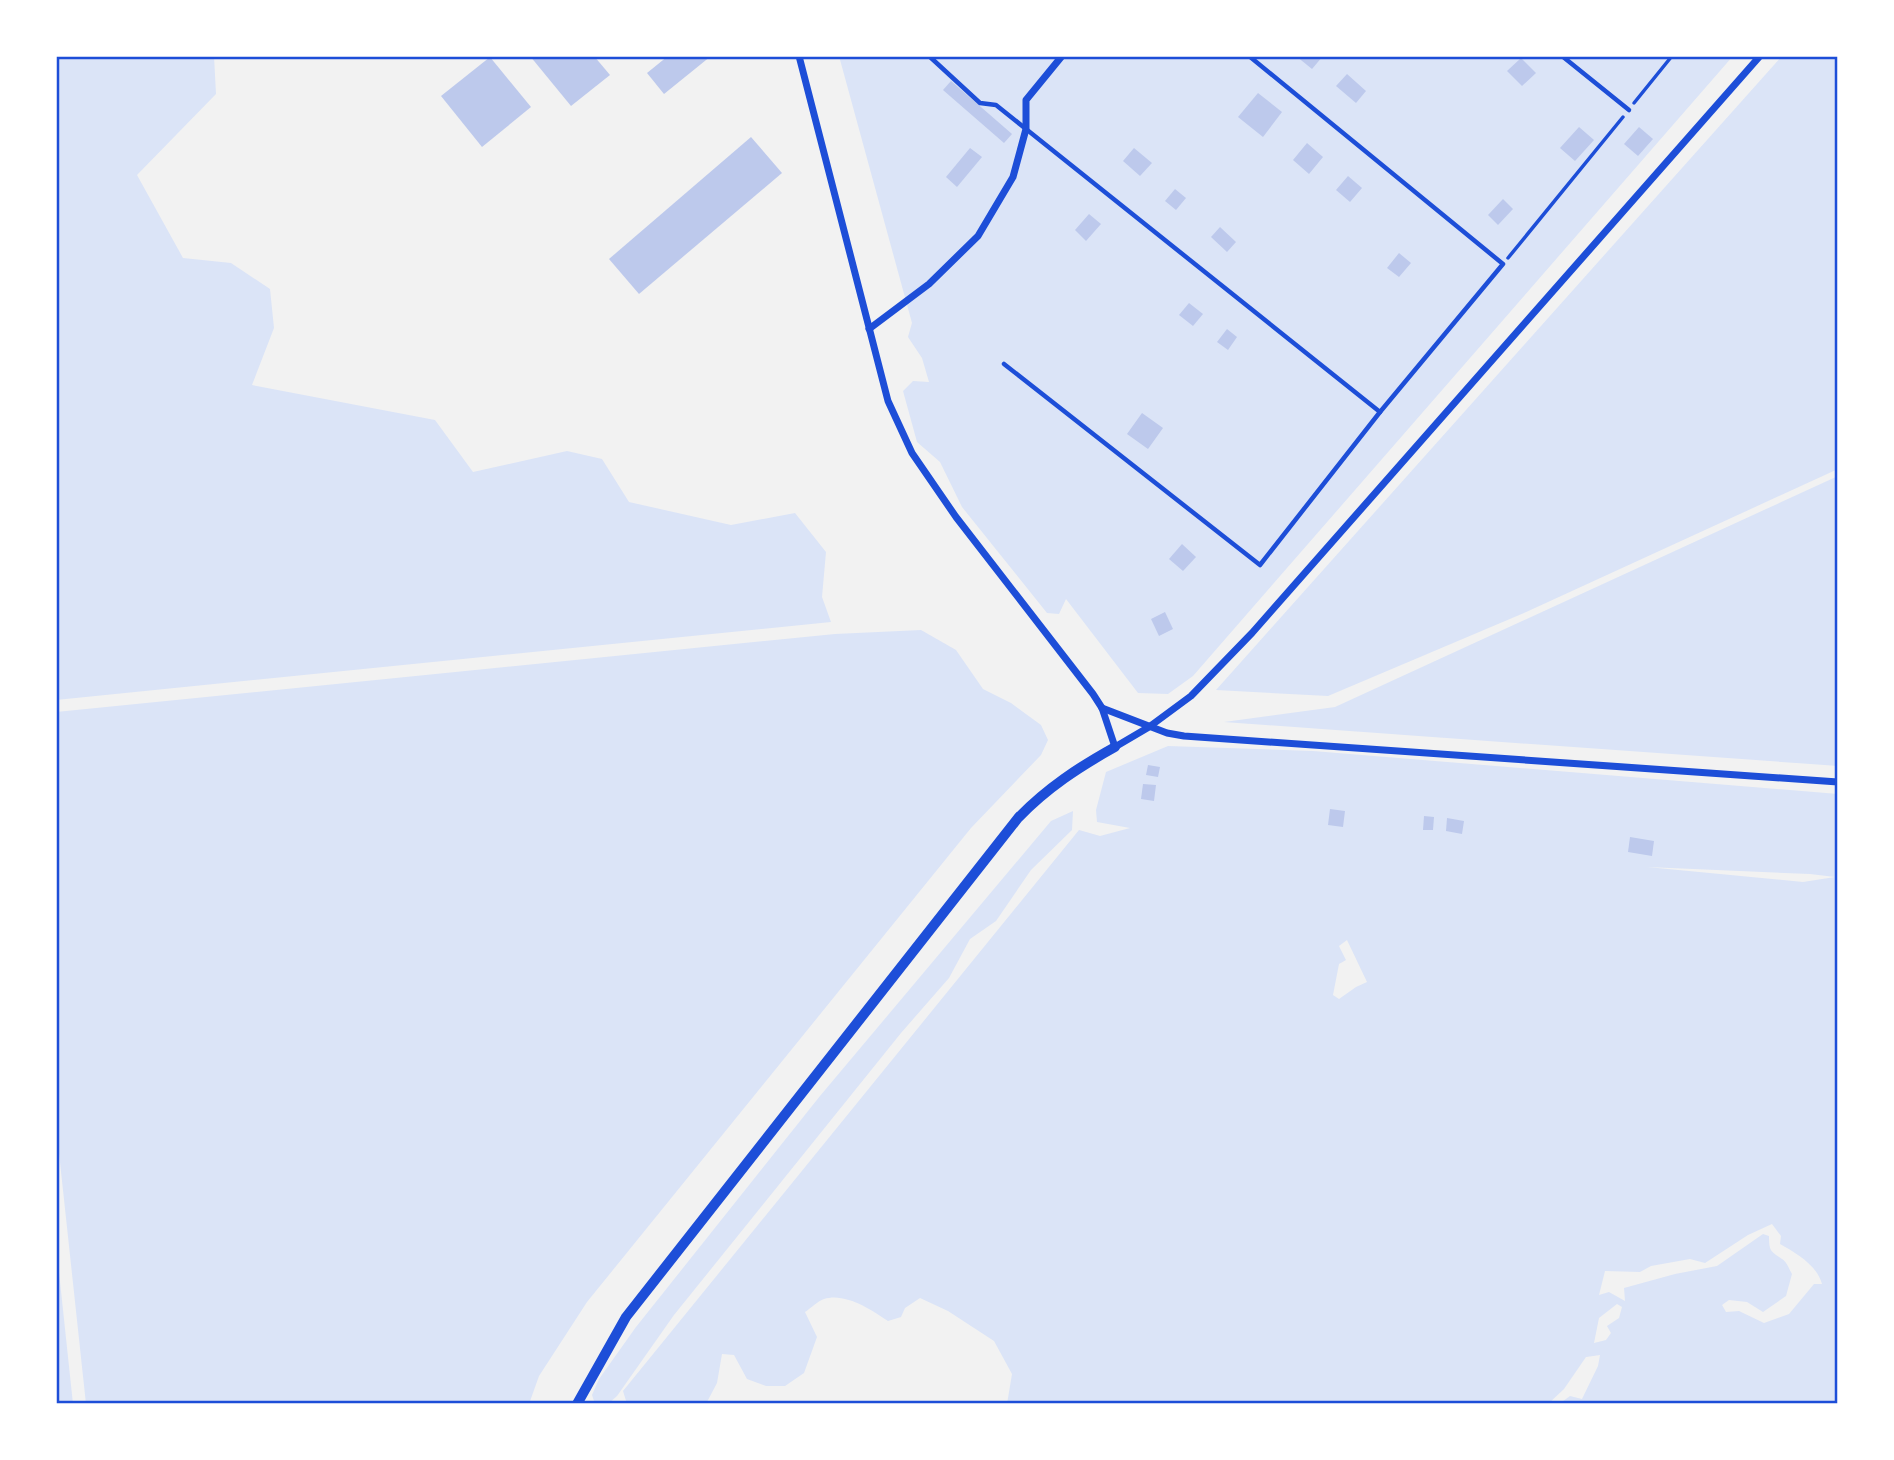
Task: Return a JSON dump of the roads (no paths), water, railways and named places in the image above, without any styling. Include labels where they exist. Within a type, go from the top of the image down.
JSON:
[{"type":"street","points":[[799,56],[888,401],[912,453],[956,517],[1070,662],[1102,708],[1115,747]]},
{"type":"street","points":[[869,329],[929,284],[978,236],[1013,177],[1026,129],[1026,100],[1062,56]]},
{"type":"street","points":[[577,1404],[626,1317],[1018,818],[1057,783],[1149,727],[1203,685],[1252,633],[1760,56]]},
{"type":"street","points":[[1102,708],[1149,727],[1184,736],[1838,782]]},
{"type":"lane","points":[[929,56],[980,103],[996,105],[1380,412]]},
{"type":"lane","points":[[1004,364],[1260,565],[1380,412],[1503,264],[1249,56]]},
{"type":"lane","points":[[1562,56],[1629,110]]}]
